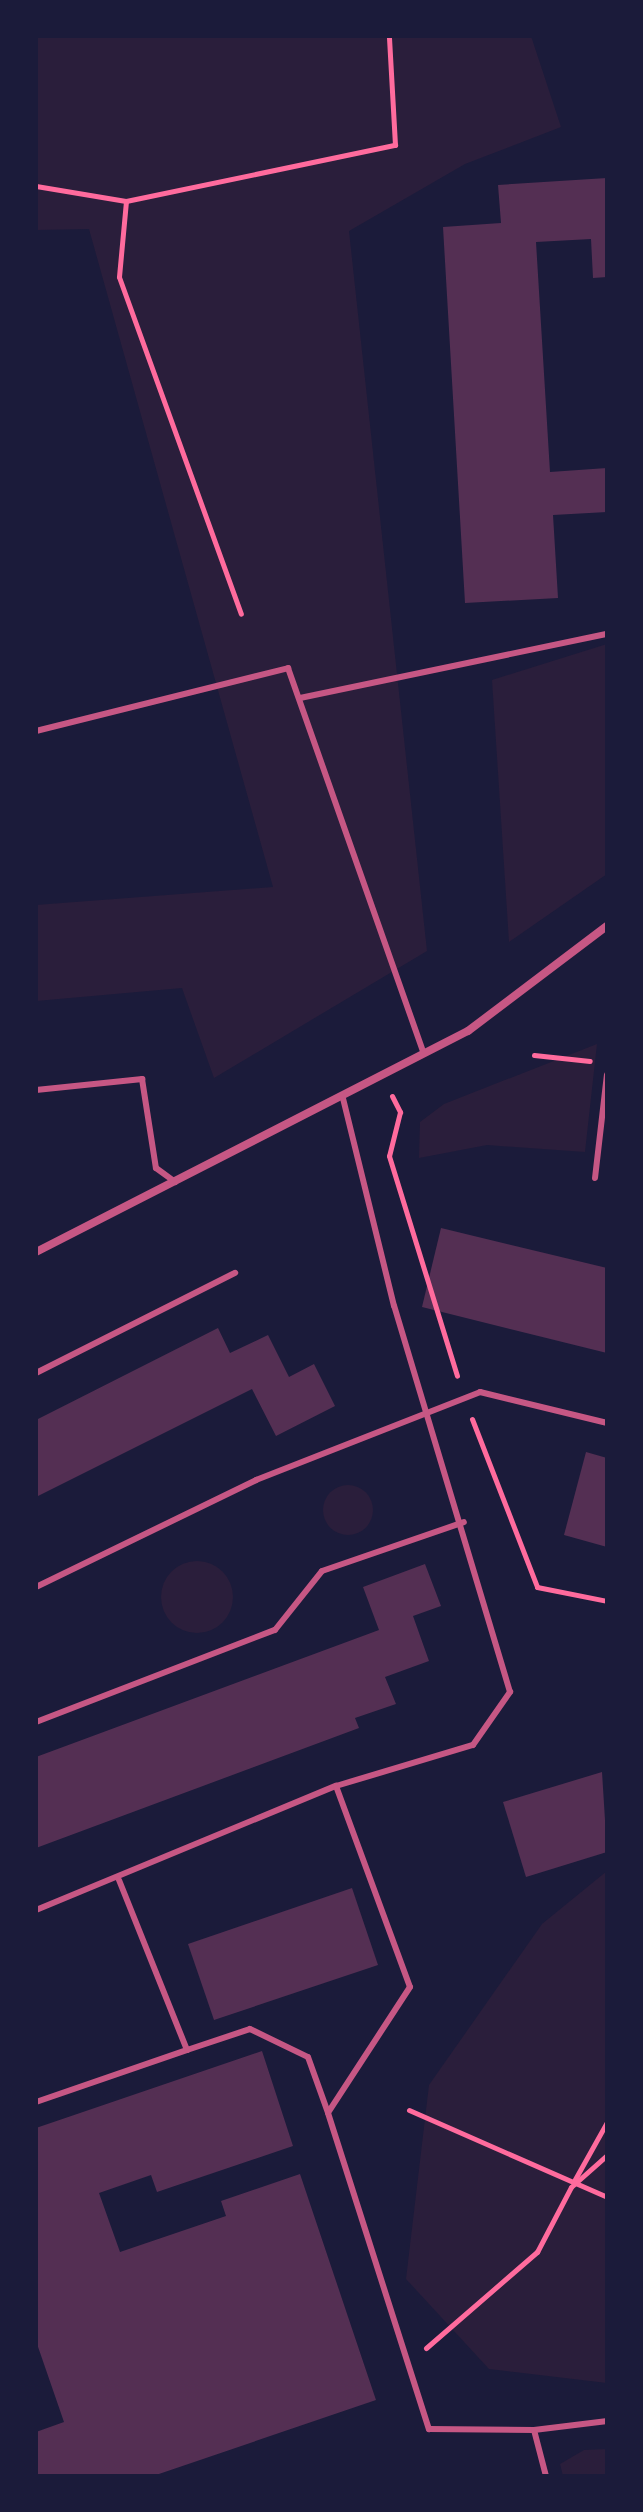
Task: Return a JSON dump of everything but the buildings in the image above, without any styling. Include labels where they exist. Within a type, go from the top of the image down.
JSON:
[{"type":"street","points":[[36,1252],[343,1099],[468,1031],[607,926]]},
{"type":"lane","points":[[300,698],[607,634]]},
{"type":"lane","points":[[36,731],[288,668],[424,1054]]},
{"type":"lane","points":[[595,1178],[607,1075]]},
{"type":"lane","points":[[36,1090],[142,1079],[156,1168],[175,1182]]},
{"type":"lane","points":[[36,1910],[119,1880],[336,1786],[473,1745],[510,1692],[343,1099]]},
{"type":"lane","points":[[36,1373],[235,1273]]},
{"type":"lane","points":[[36,1587],[256,1480],[480,1392],[607,1423]]},
{"type":"lane","points":[[36,1722],[275,1630],[322,1571],[464,1522]]},
{"type":"lane","points":[[328,2113],[410,1987],[336,1786]]},
{"type":"lane","points":[[119,1880],[187,2050]]},
{"type":"lane","points":[[36,2102],[250,2029],[308,2057],[429,2429],[534,2430],[607,2421]]},
{"type":"lane","points":[[534,2430],[546,2476]]},
{"type":"path","points":[[36,186],[126,201],[395,145],[389,36]]},
{"type":"path","points":[[126,201],[119,277],[241,614]]},
{"type":"path","points":[[534,1055],[607,1063]]},
{"type":"path","points":[[382,1077],[400,1112],[389,1156],[464,1399],[537,1587],[607,1601]]},
{"type":"path","points":[[409,2110],[571,2187],[607,2197]]},
{"type":"path","points":[[407,2365],[537,2252],[607,2122]]},
{"type":"path","points":[[571,2187],[607,2155]]},
{"type":"shaded area","points":[[36,36],[531,36],[561,127],[465,164],[349,231],[427,951],[214,1078],[182,988],[36,1001],[36,905],[273,887],[89,229],[36,230]]},
{"type":"shaded area","points":[[607,644],[607,874],[509,942],[492,680]]},
{"type":"shaded area","points":[[597,1044],[585,1152],[487,1145],[419,1158],[420,1122],[444,1104]]},
{"type":"shaded area","points":[[348,1485],[365,1493],[373,1510],[365,1527],[348,1535],[331,1527],[323,1510],[331,1493]]},
{"type":"shaded area","points":[[197,1561],[217,1567],[227,1577],[233,1597],[227,1617],[217,1627],[197,1633],[177,1627],[167,1617],[161,1597],[167,1577],[177,1567]]},
{"type":"shaded area","points":[[607,1871],[607,2383],[489,2369],[406,2279],[429,2085],[542,1924]]},
{"type":"shaded area","points":[[607,2449],[607,2476],[563,2476],[560,2464],[584,2450]]}]
